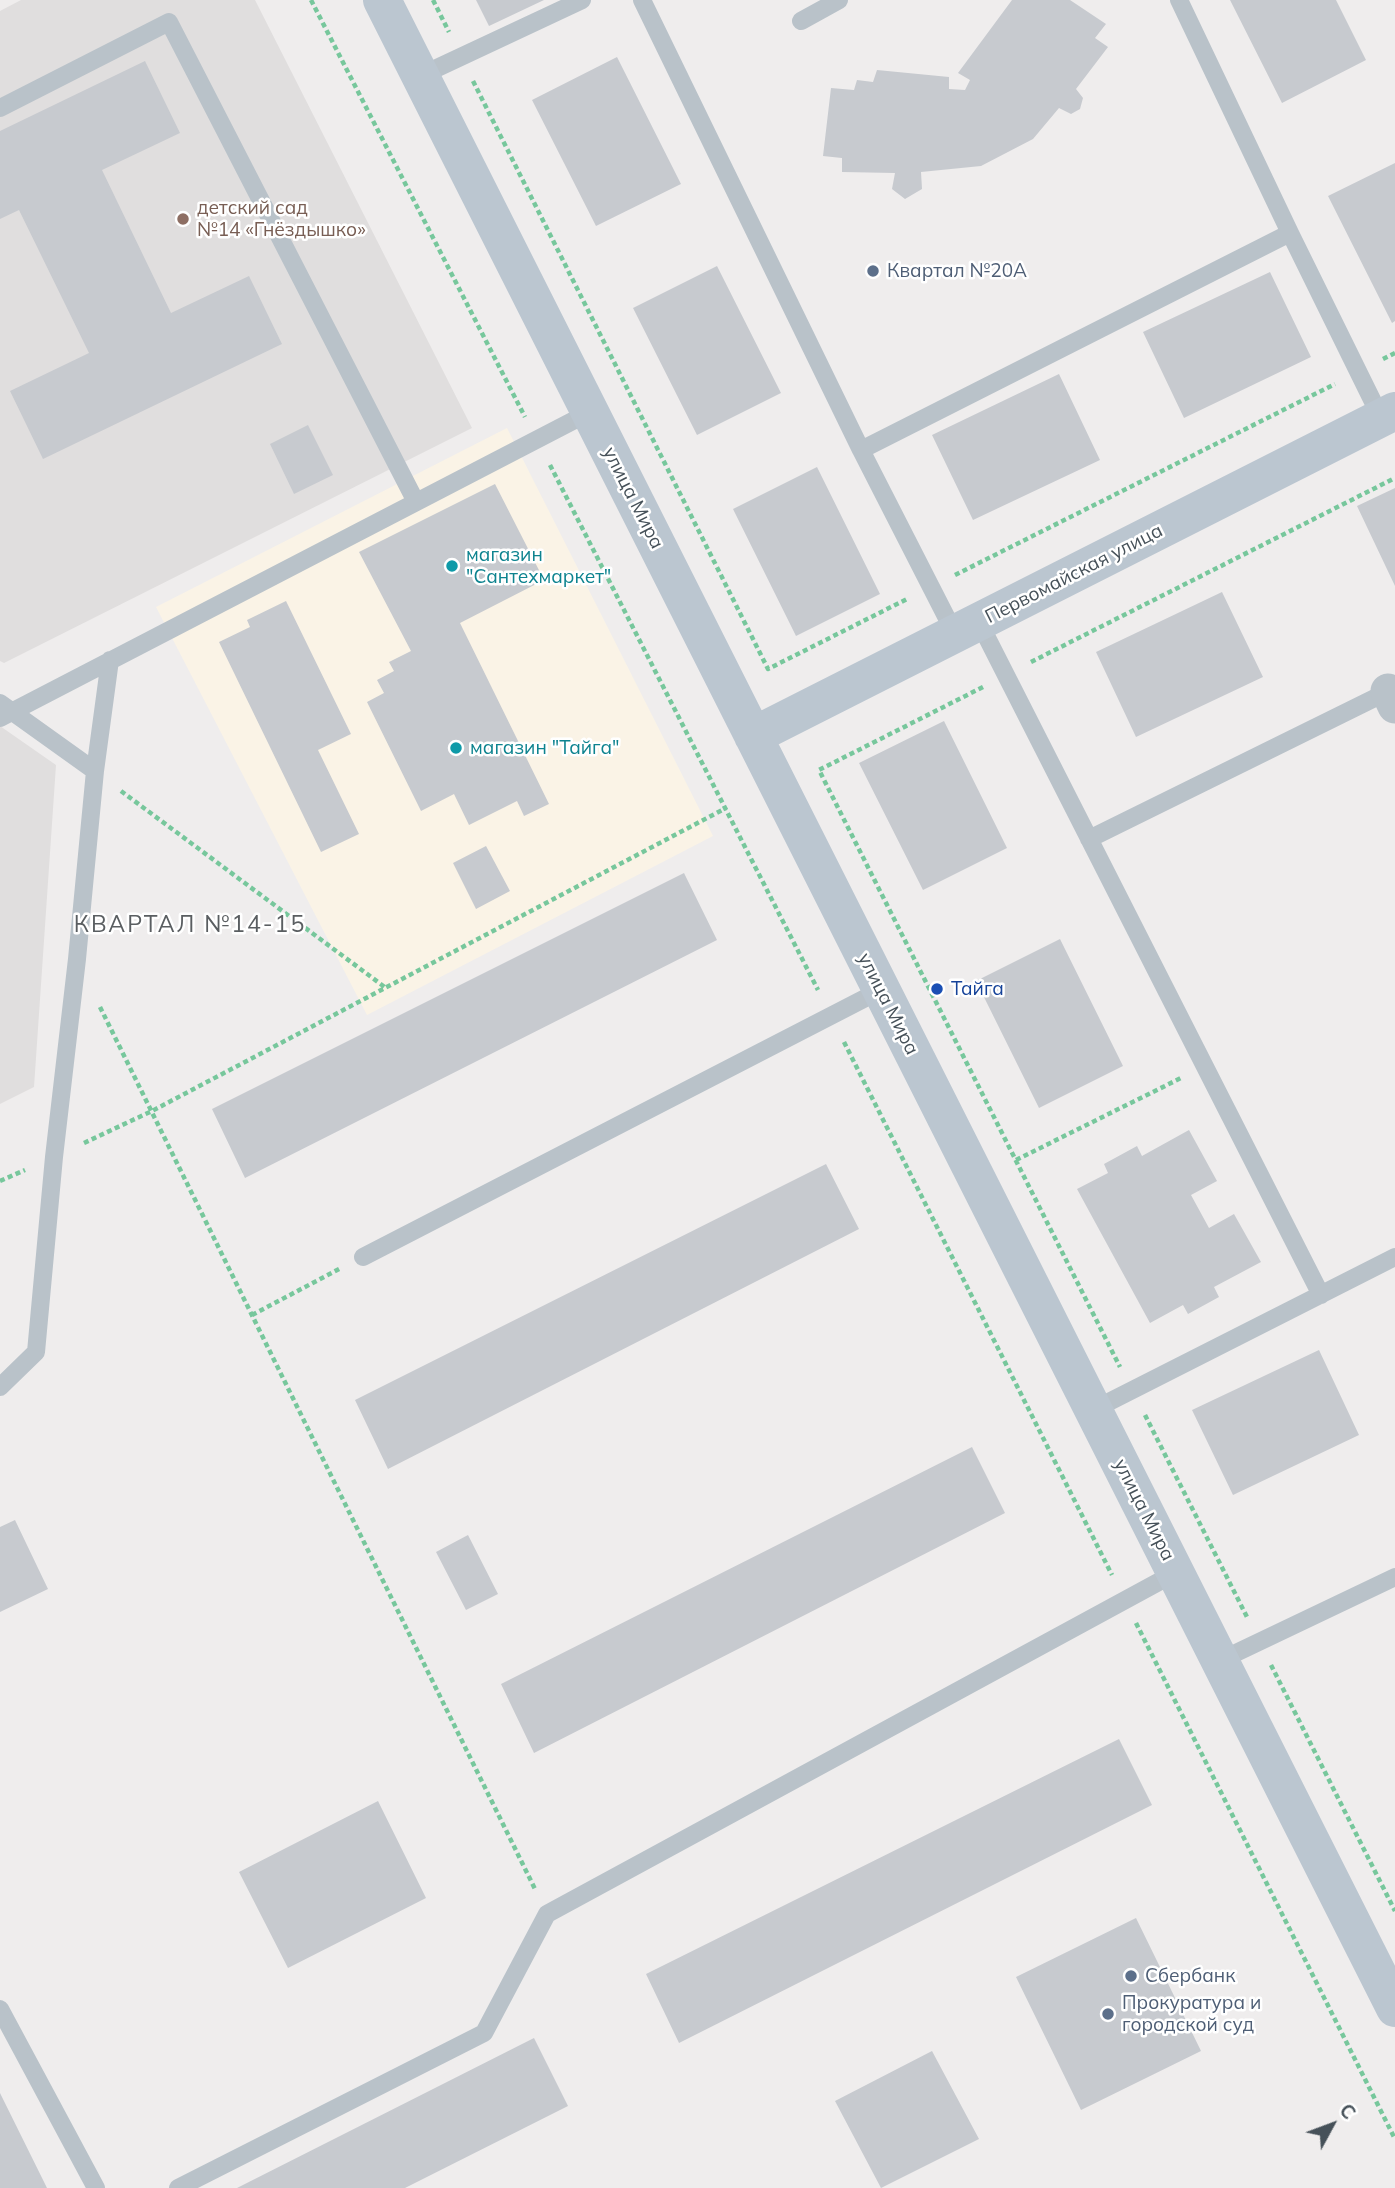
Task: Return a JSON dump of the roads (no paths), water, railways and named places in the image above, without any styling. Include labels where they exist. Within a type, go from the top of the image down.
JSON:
[{"type":"street","name":"улица Мира","points":[[382,0],[1395,2008]]},
{"type":"street","name":"Первомайская улица","points":[[753,736],[1388,414]]},
{"type":"lane","points":[[420,76],[582,0]]},
{"type":"lane","points":[[642,0],[861,450],[932,587],[1006,675],[1321,1295]]},
{"type":"lane","points":[[801,20],[839,0]]},
{"type":"lane","points":[[1179,0],[1358,372],[1388,414]]},
{"type":"lane","points":[[0,108],[169,22],[416,502]]},
{"type":"lane","points":[[861,450],[1290,233]]},
{"type":"lane","points":[[4,710],[110,660],[590,412]]},
{"type":"lane","points":[[0,1387],[36,1352],[95,771],[110,660]]},
{"type":"lane","points":[[1089,839],[1393,695]]},
{"type":"lane","points":[[4,710],[95,771]]},
{"type":"lane","points":[[363,1257],[881,990]]},
{"type":"lane","points":[[1093,1410],[1395,1257]]},
{"type":"lane","points":[[178,2188],[484,2033],[547,1914],[1175,1573]]},
{"type":"lane","points":[[1219,1661],[1395,1577]]},
{"type":"lane","points":[[0,2010],[96,2188]]},
{"type":"place","name":"детский сад №14 «Гнёздышко»","points":[[183,219]]},
{"type":"place","name":"Квартал №20А","points":[[873,271]]},
{"type":"place","name":"магазин \"Сантехмаркет\"","points":[[452,566]]},
{"type":"place","name":"магазин \"Тайга\"","points":[[456,748]]},
{"type":"place","name":"Тайга","points":[[937,989]]},
{"type":"place","name":"Сбербанк","points":[[1131,1976]]},
{"type":"place","name":"Прокуратура и городской суд","points":[[1108,2014]]},
{"type":"district","name":"КВАРТАЛ №14-15","points":[[190,925]]}]
